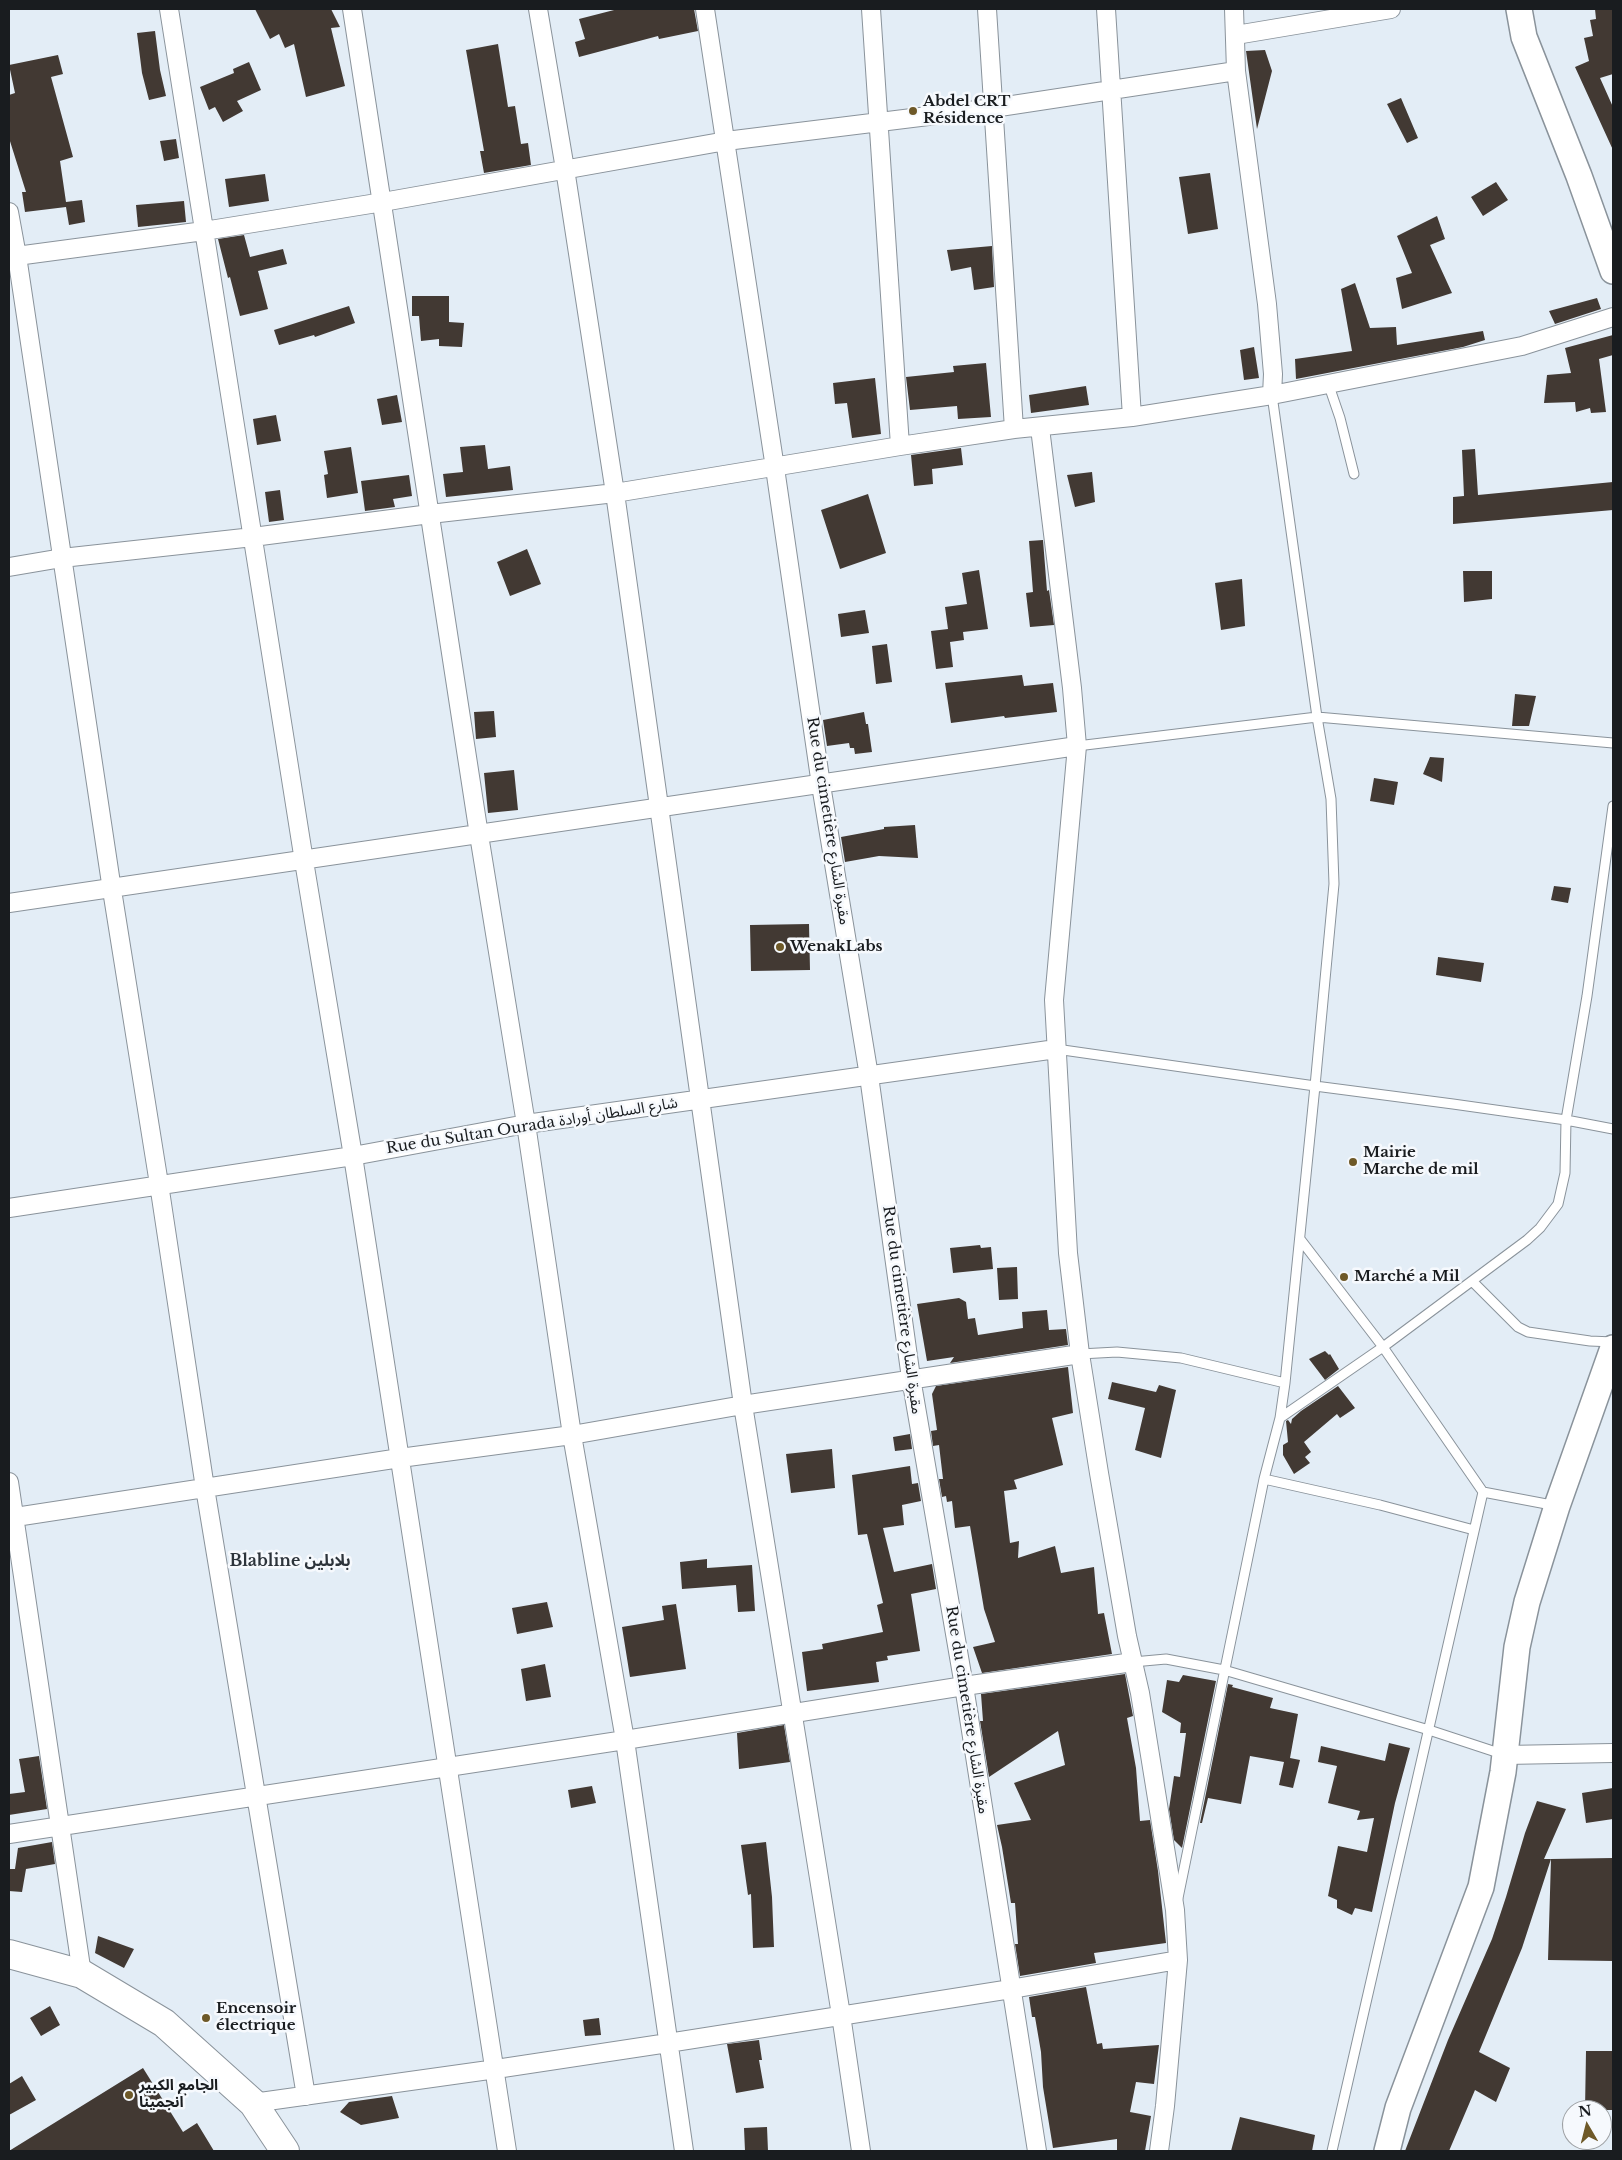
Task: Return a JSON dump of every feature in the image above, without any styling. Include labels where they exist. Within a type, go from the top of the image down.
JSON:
[{"type":"main road","points":[[9,1954],[82,1974],[164,2023],[252,2103],[285,2151]]},
{"type":"street","points":[[169,9],[304,861],[353,1156],[447,1766],[496,2069],[507,2151]]},
{"type":"street","points":[[352,9],[479,835],[526,1124],[572,1435],[625,1740],[684,2151]]},
{"type":"street","points":[[538,9],[565,169],[614,492],[743,1405],[861,2151]]},
{"type":"street","name":"Rue du cimetière مقبرة الشارع","points":[[705,9],[776,468],[821,785],[868,1076],[911,1378],[964,1686],[1037,2151]]},
{"type":"street","points":[[871,9],[900,446]]},
{"type":"street","points":[[987,9],[1014,429]]},
{"type":"street","points":[[1106,9],[1132,417]]},
{"type":"street","points":[[1234,9],[1236,72],[1267,304],[1273,374],[1272,395]]},
{"type":"street","points":[[1236,35],[1391,9]]},
{"type":"street","points":[[1519,9],[1527,44],[1579,176],[1613,271]]},
{"type":"street","points":[[13,257],[204,231],[383,202],[726,141],[993,108],[1111,89],[1236,72]]},
{"type":"street","points":[[9,212],[13,257],[62,558],[205,1488],[306,2096]]},
{"type":"street","points":[[9,566],[62,558],[253,537],[614,492],[1014,429],[1040,428],[1132,417],[1272,395],[1522,346],[1613,318]]},
{"type":"street","points":[[1040,428],[1072,688],[1077,746],[1054,1000],[1068,1253],[1080,1354],[1099,1473],[1175,1910],[1178,1960],[1166,2106],[1159,2151]]},
{"type":"street","points":[[9,904],[1077,746]]},
{"type":"street","name":"Rue du Sultan Ourada شارع السلطان أورادة","points":[[9,1208],[353,1156],[526,1124],[1056,1049]]},
{"type":"street","points":[[1387,2151],[1398,2108],[1481,1887],[1505,1755],[1511,1686],[1517,1647],[1527,1602],[1557,1506],[1613,1348]]},
{"type":"street","points":[[12,1518],[400,1458],[572,1435],[911,1378],[1080,1354]]},
{"type":"street","points":[[9,1482],[12,1518],[82,1974]]},
{"type":"street","points":[[9,1834],[59,1828],[964,1686],[1133,1662]]},
{"type":"street","points":[[1505,1755],[1613,1752]]},
{"type":"street","points":[[252,2103],[668,2043],[1011,1989],[1178,1960]]},
{"type":"lane","points":[[1328,383],[1340,418],[1354,474]]},
{"type":"lane","points":[[1175,1910],[1264,1479],[1280,1418],[1300,1239],[1334,884],[1331,799],[1317,717],[1272,395]]},
{"type":"lane","points":[[1077,746],[1317,717],[1613,743]]},
{"type":"lane","points":[[1280,1418],[1325,1385],[1383,1347],[1527,1240],[1540,1228],[1558,1204],[1565,1173],[1566,1120],[1587,996],[1613,806]]},
{"type":"lane","points":[[1056,1049],[1566,1120],[1613,1129]]},
{"type":"lane","points":[[1300,1239],[1383,1347],[1483,1492],[1557,1506]]},
{"type":"lane","points":[[1472,1281],[1518,1327],[1528,1332],[1590,1342],[1613,1342]]},
{"type":"lane","points":[[1080,1354],[1117,1352],[1181,1358],[1285,1383]]},
{"type":"lane","points":[[1264,1479],[1380,1505],[1474,1530]]},
{"type":"lane","points":[[1332,2151],[1483,1492]]},
{"type":"lane","points":[[1133,1662],[1166,1659],[1224,1670],[1429,1730],[1505,1755]]},
{"type":"building","points":[[255,9],[331,9],[340,27],[331,28],[345,86],[306,97],[294,44],[285,48],[279,34],[270,39]]},
{"type":"building","points":[[618,9],[694,9],[698,31],[659,39],[658,36],[579,57],[575,42],[585,39],[579,19]]},
{"type":"building","points":[[1595,9],[1613,9],[1613,74],[1600,78],[1613,107],[1613,150],[1575,67],[1589,61],[1584,38],[1593,36],[1590,20],[1596,19]]},
{"type":"building","points":[[155,31],[160,70],[166,96],[149,100],[142,73],[137,33]]},
{"type":"building","points":[[498,44],[508,107],[515,106],[521,144],[528,143],[531,165],[484,173],[480,151],[484,151],[466,50]]},
{"type":"building","points":[[1265,50],[1272,71],[1257,129],[1246,51]]},
{"type":"building","points":[[58,55],[63,74],[51,77],[73,157],[60,161],[66,202],[82,200],[85,222],[69,225],[66,207],[25,212],[22,192],[26,192],[9,138],[9,95],[15,93],[9,65]]},
{"type":"building","points":[[249,62],[261,90],[237,101],[243,111],[223,122],[215,107],[209,110],[200,87],[234,73],[233,69]]},
{"type":"building","points":[[1401,98],[1418,138],[1407,143],[1387,104]]},
{"type":"building","points":[[176,139],[179,158],[164,161],[160,141]]},
{"type":"building","points":[[1210,173],[1218,229],[1188,234],[1179,177]]},
{"type":"building","points":[[265,174],[269,201],[229,207],[225,179]]},
{"type":"building","points":[[1496,182],[1508,200],[1483,216],[1471,197]]},
{"type":"building","points":[[184,201],[186,222],[138,227],[136,205]]},
{"type":"building","points":[[1437,216],[1445,239],[1430,245],[1452,293],[1402,309],[1396,278],[1412,273],[1397,236]]},
{"type":"building","points":[[244,235],[250,257],[283,249],[287,264],[258,271],[268,309],[240,316],[218,239]]},
{"type":"building","points":[[992,246],[994,287],[974,290],[971,267],[951,271],[947,250]]},
{"type":"building","points":[[1355,283],[1370,328],[1396,327],[1397,345],[1483,331],[1485,340],[1463,347],[1296,379],[1295,359],[1352,351],[1341,289]]},
{"type":"building","points":[[412,296],[449,296],[449,322],[464,323],[462,347],[439,346],[439,339],[421,341],[419,316],[412,316]]},
{"type":"building","points":[[1597,298],[1601,309],[1555,324],[1549,311]]},
{"type":"building","points":[[349,306],[355,323],[315,337],[314,335],[279,345],[274,330]]},
{"type":"building","points":[[1613,335],[1613,355],[1599,359],[1606,412],[1591,413],[1590,408],[1576,412],[1575,402],[1544,403],[1547,375],[1571,373],[1565,348]]},
{"type":"building","points":[[1254,347],[1259,378],[1244,380],[1240,350]]},
{"type":"building","points":[[986,363],[991,417],[958,419],[957,406],[910,410],[906,377],[954,372],[953,366]]},
{"type":"building","points":[[875,378],[881,434],[852,438],[847,403],[835,404],[833,383]]},
{"type":"building","points":[[1086,386],[1089,405],[1031,413],[1029,395]]},
{"type":"building","points":[[397,395],[402,422],[382,425],[377,399]]},
{"type":"building","points":[[276,415],[281,441],[257,445],[253,419]]},
{"type":"building","points":[[485,445],[488,469],[510,466],[513,490],[446,497],[443,474],[463,472],[460,447]]},
{"type":"building","points":[[351,447],[358,493],[327,498],[324,475],[328,474],[324,451]]},
{"type":"building","points":[[961,448],[963,465],[932,469],[933,484],[914,486],[911,455]]},
{"type":"building","points":[[1475,449],[1478,495],[1613,482],[1613,510],[1453,524],[1453,497],[1464,496],[1462,450]]},
{"type":"building","points":[[1092,472],[1095,502],[1075,507],[1067,475]]},
{"type":"building","points":[[409,475],[412,496],[393,499],[395,507],[365,511],[361,481]]},
{"type":"building","points":[[280,490],[284,520],[269,522],[265,492]]},
{"type":"building","points":[[868,494],[886,553],[840,569],[821,510]]},
{"type":"building","points":[[1043,540],[1047,591],[1049,590],[1054,625],[1030,627],[1026,593],[1033,592],[1029,541]]},
{"type":"building","points":[[527,549],[541,584],[510,596],[497,562]]},
{"type":"building","points":[[979,570],[988,629],[963,632],[964,640],[950,642],[953,667],[936,669],[931,631],[948,629],[945,607],[967,604],[962,573]]},
{"type":"building","points":[[1463,571],[1492,571],[1492,599],[1464,602]]},
{"type":"building","points":[[1242,579],[1245,626],[1221,630],[1215,583]]},
{"type":"building","points":[[865,610],[869,633],[841,637],[838,614]]},
{"type":"building","points":[[887,644],[892,682],[876,684],[872,646]]},
{"type":"building","points":[[1022,675],[1024,686],[1053,683],[1057,712],[951,723],[945,683]]},
{"type":"building","points":[[1515,694],[1536,696],[1529,726],[1512,726]]},
{"type":"building","points":[[494,711],[496,737],[476,739],[474,712]]},
{"type":"building","points":[[864,712],[866,724],[868,724],[872,752],[855,754],[854,748],[850,748],[849,743],[827,746],[823,720]]},
{"type":"building","points":[[1430,757],[1444,758],[1442,782],[1423,774]]},
{"type":"building","points":[[514,770],[518,810],[488,813],[484,773]]},
{"type":"building","points":[[1374,778],[1398,782],[1394,805],[1370,801]]},
{"type":"building","points":[[915,825],[918,858],[879,856],[845,862],[841,837],[884,829],[884,827]]},
{"type":"building","points":[[1554,886],[1571,888],[1568,903],[1551,900]]},
{"type":"building","name":"WenakLabs","points":[[809,924],[810,970],[751,971],[750,925]]},
{"type":"building","points":[[1438,957],[1484,963],[1481,982],[1436,975]]},
{"type":"building","points":[[980,1245],[981,1248],[991,1247],[993,1269],[953,1273],[950,1248]]},
{"type":"building","points":[[1017,1267],[1018,1299],[999,1300],[997,1268]]},
{"type":"building","points":[[959,1298],[966,1302],[968,1319],[975,1318],[978,1335],[1023,1328],[1022,1312],[1047,1310],[1049,1330],[1066,1329],[1068,1345],[950,1363],[954,1357],[927,1361],[917,1304]]},
{"type":"building","points":[[1325,1351],[1330,1354],[1339,1369],[1325,1380],[1309,1359]]},
{"type":"building","points":[[1068,1367],[1073,1413],[1052,1418],[1063,1465],[1014,1480],[1017,1489],[1004,1491],[1010,1543],[1019,1541],[1018,1558],[1055,1546],[1061,1573],[1094,1567],[1098,1614],[1104,1613],[1112,1654],[982,1673],[973,1647],[995,1642],[984,1609],[970,1526],[955,1528],[952,1501],[947,1502],[946,1496],[942,1497],[939,1479],[943,1479],[939,1445],[933,1446],[931,1431],[937,1430],[932,1394],[936,1386]]},
{"type":"building","points":[[1112,1382],[1156,1392],[1159,1385],[1176,1390],[1161,1458],[1135,1450],[1145,1408],[1108,1399]]},
{"type":"building","points":[[1338,1386],[1355,1408],[1340,1418],[1337,1414],[1304,1442],[1311,1452],[1305,1457],[1310,1463],[1294,1474],[1283,1455],[1283,1445],[1288,1442],[1286,1421],[1288,1420],[1291,1424],[1292,1419],[1301,1411]]},
{"type":"building","points":[[910,1434],[912,1449],[895,1451],[893,1437]]},
{"type":"building","points":[[832,1449],[835,1488],[791,1493],[786,1454]]},
{"type":"building","points":[[910,1466],[912,1484],[918,1483],[921,1501],[902,1505],[904,1525],[883,1528],[894,1572],[932,1564],[936,1589],[911,1594],[920,1651],[887,1656],[888,1660],[876,1662],[879,1682],[807,1691],[802,1652],[823,1649],[822,1644],[883,1632],[877,1605],[883,1603],[867,1534],[858,1535],[852,1475]]},
{"type":"building","points":[[707,1559],[707,1568],[752,1565],[755,1611],[738,1612],[736,1585],[682,1589],[680,1562]]},
{"type":"building","points":[[547,1602],[553,1627],[517,1634],[512,1608]]},
{"type":"building","points":[[676,1604],[686,1669],[630,1677],[622,1627],[664,1620],[662,1606]]},
{"type":"building","points":[[545,1664],[551,1697],[526,1701],[521,1669]]},
{"type":"building","points":[[1125,1674],[1133,1716],[1127,1718],[1136,1768],[1140,1821],[1150,1820],[1166,1943],[1094,1953],[1096,1963],[1020,1976],[1015,1944],[1018,1944],[1015,1903],[1011,1903],[997,1825],[1031,1820],[1014,1783],[1065,1765],[1058,1731],[989,1777],[980,1721],[983,1721],[981,1694]]},
{"type":"building","points":[[1183,1675],[1216,1681],[1182,1848],[1174,1840],[1169,1809],[1174,1776],[1180,1777],[1186,1733],[1180,1733],[1181,1723],[1162,1712],[1167,1680],[1179,1682]]},
{"type":"building","points":[[1228,1684],[1233,1685],[1232,1687],[1273,1698],[1270,1708],[1298,1714],[1290,1758],[1300,1760],[1293,1788],[1279,1785],[1284,1762],[1250,1756],[1241,1804],[1208,1798],[1202,1823],[1200,1823]]},
{"type":"building","points":[[784,1725],[790,1762],[739,1769],[737,1733]]},
{"type":"building","points":[[1389,1743],[1410,1748],[1395,1803],[1372,1912],[1355,1908],[1352,1915],[1337,1908],[1337,1900],[1328,1896],[1338,1846],[1367,1852],[1374,1818],[1357,1820],[1360,1811],[1328,1803],[1337,1766],[1318,1762],[1321,1746],[1385,1761]]},
{"type":"building","points":[[39,1756],[47,1809],[9,1815],[9,1794],[25,1792],[19,1759]]},
{"type":"building","points":[[592,1786],[596,1803],[571,1808],[568,1790]]},
{"type":"building","points":[[1613,1788],[1613,1819],[1586,1823],[1582,1793]]},
{"type":"building","points":[[1537,1801],[1566,1809],[1544,1859],[1551,1859],[1522,1948],[1479,2052],[1510,2068],[1496,2102],[1475,2090],[1449,2151],[1405,2151],[1448,2040],[1492,1939]]},
{"type":"building","points":[[52,1842],[55,1864],[26,1869],[22,1892],[9,1891],[9,1869],[15,1869],[18,1848]]},
{"type":"building","points":[[766,1842],[772,1897],[774,1947],[753,1948],[751,1894],[748,1895],[741,1845]]},
{"type":"building","points":[[1613,1858],[1613,1961],[1548,1960],[1551,1859]]},
{"type":"building","points":[[98,1936],[134,1949],[124,1968],[95,1953]]},
{"type":"building","points":[[1086,1987],[1097,2044],[1102,2043],[1103,2049],[1159,2045],[1154,2084],[1136,2082],[1130,2112],[1151,2116],[1145,2151],[1117,2151],[1117,2139],[1053,2148],[1043,2087],[1041,2052],[1035,2017],[1032,2017],[1029,1997]]},
{"type":"building","points":[[50,2006],[60,2025],[41,2036],[30,2018]]},
{"type":"building","points":[[599,2018],[601,2035],[585,2036],[583,2020]]},
{"type":"building","points":[[759,2040],[762,2060],[759,2060],[764,2088],[736,2093],[727,2044]]},
{"type":"building","points":[[1586,2051],[1613,2051],[1613,2110],[1612,2100],[1585,2100]]},
{"type":"building","name":"الجامع الكبير انجمينا","points":[[143,2068],[183,2132],[197,2123],[214,2151],[9,2151]]},
{"type":"building","points":[[22,2076],[36,2100],[9,2115],[9,2084]]},
{"type":"building","points":[[392,2096],[399,2118],[361,2125],[340,2112],[349,2102]]},
{"type":"building","points":[[1240,2117],[1315,2135],[1312,2151],[1231,2151]]},
{"type":"building","points":[[767,2127],[768,2151],[745,2151],[744,2128]]},
{"type":"place","name":"Abdel CRT Résidence","points":[[913,111]]},
{"type":"place","name":"WenakLabs","points":[[780,947]]},
{"type":"place","name":"Mairie Marche de mil","points":[[1353,1162]]},
{"type":"place","name":"Marché a Mil","points":[[1344,1277]]},
{"type":"place","name":"Encensoir électrique","points":[[206,2018]]},
{"type":"place","name":"الجامع الكبير انجمينا","points":[[129,2095]]},
{"type":"district","name":"Blabline بلابلين","points":[[290,1561]]}]
